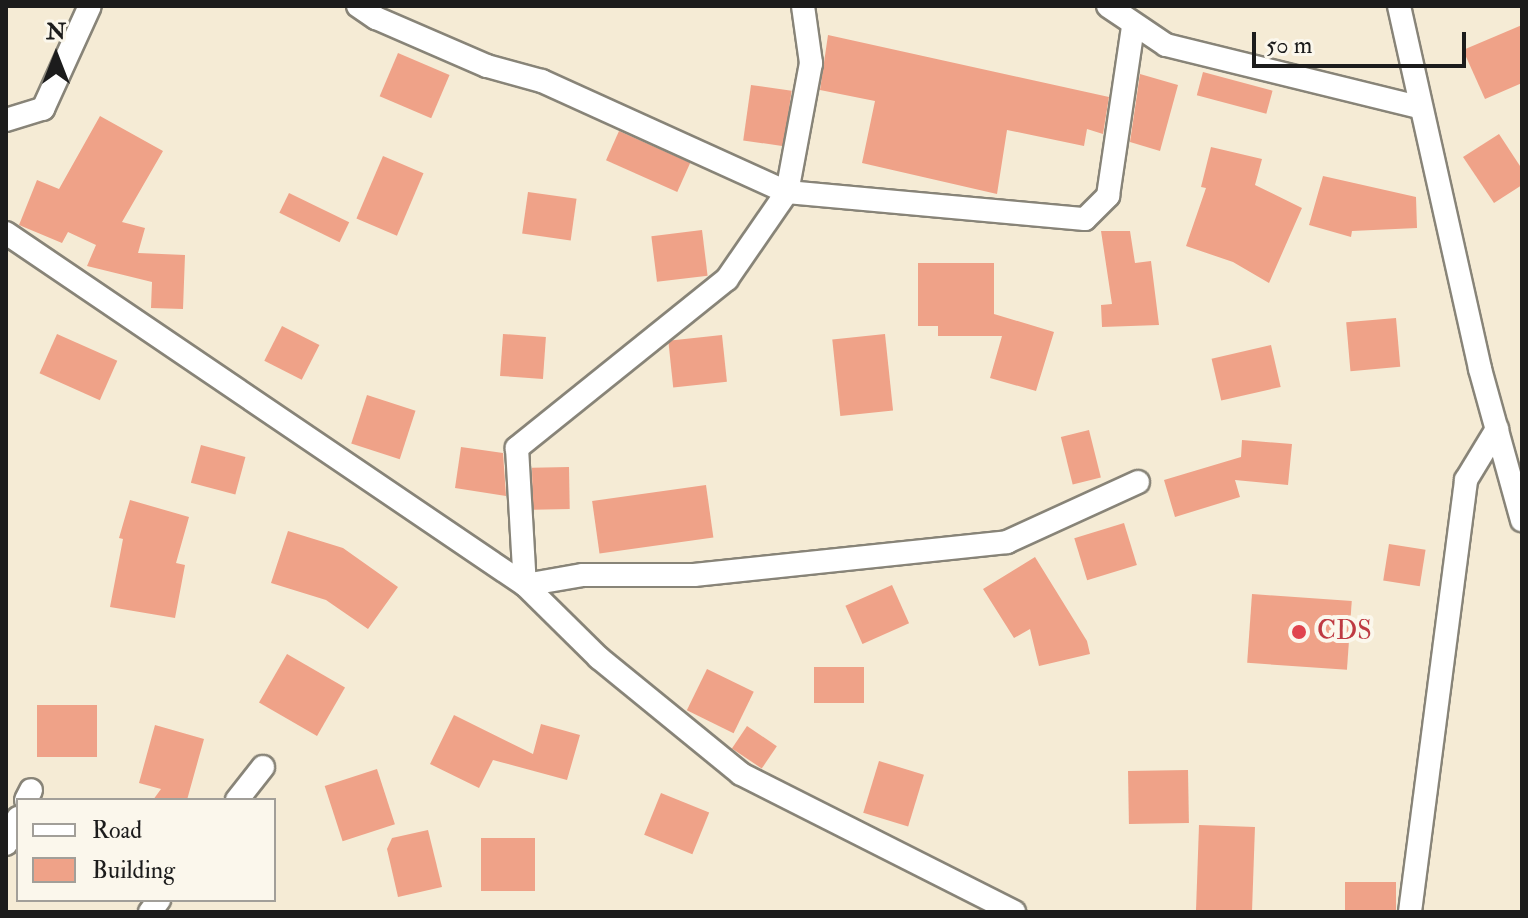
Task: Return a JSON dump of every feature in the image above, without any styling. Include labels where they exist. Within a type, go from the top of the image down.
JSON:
[{"type":"street","points":[[6,120],[43,109],[90,6]]},
{"type":"street","points":[[358,6],[376,18],[487,66],[542,81],[787,192],[1085,219],[1108,196],[1133,27]]},
{"type":"street","points":[[525,585],[517,448],[727,279],[787,192],[811,63],[803,6]]},
{"type":"street","points":[[1108,6],[1133,27],[1166,45],[1419,107]]},
{"type":"street","points":[[1399,6],[1419,107],[1522,520]]},
{"type":"street","points":[[6,233],[525,585],[599,658],[741,774],[1014,912]]},
{"type":"street","points":[[1410,912],[1466,480],[1497,429]]},
{"type":"street","points":[[525,585],[583,575],[694,575],[1007,542],[1138,482]]},
{"type":"street","points":[[239,798],[263,767]]},
{"type":"street","points":[[6,844],[16,822]]},
{"type":"building","points":[[1522,25],[1522,83],[1485,99],[1463,50]]},
{"type":"building","points":[[828,35],[1109,97],[1103,134],[1087,129],[1084,146],[1007,130],[997,194],[862,163],[875,101],[820,90]]},
{"type":"building","points":[[398,53],[450,75],[431,118],[380,96]]},
{"type":"building","points":[[1203,72],[1273,91],[1266,114],[1197,95]]},
{"type":"building","points":[[1140,74],[1178,85],[1160,151],[1130,142]]},
{"type":"building","points":[[751,85],[792,91],[784,146],[743,140]]},
{"type":"building","points":[[100,116],[163,151],[122,222],[145,228],[138,253],[185,255],[183,309],[151,308],[152,282],[87,266],[96,245],[68,232],[62,243],[19,225],[37,180],[59,189]]},
{"type":"building","points":[[619,131],[690,163],[677,192],[606,160]]},
{"type":"building","points":[[1499,134],[1522,169],[1522,185],[1494,203],[1463,157]]},
{"type":"building","points":[[1211,147],[1262,159],[1255,185],[1302,208],[1269,283],[1233,262],[1186,246],[1206,188],[1201,187]]},
{"type":"building","points":[[383,156],[424,173],[397,236],[356,219]]},
{"type":"building","points":[[1323,176],[1416,197],[1417,228],[1352,231],[1351,237],[1309,225]]},
{"type":"building","points":[[528,192],[577,199],[571,240],[522,234]]},
{"type":"building","points":[[289,193],[349,222],[340,242],[279,213]]},
{"type":"building","points":[[702,230],[708,276],[657,282],[651,236]]},
{"type":"building","points":[[1101,231],[1130,231],[1135,263],[1151,261],[1159,325],[1102,327],[1101,305],[1112,304]]},
{"type":"building","points":[[918,263],[994,263],[994,314],[1054,332],[1036,391],[990,378],[1002,336],[938,336],[938,326],[918,326]]},
{"type":"building","points":[[1396,318],[1400,367],[1350,371],[1346,322]]},
{"type":"building","points":[[282,326],[319,345],[302,380],[264,361]]},
{"type":"building","points":[[57,334],[117,361],[100,400],[40,373]]},
{"type":"building","points":[[503,334],[546,337],[543,379],[500,376]]},
{"type":"building","points":[[885,334],[893,411],[840,416],[832,340]]},
{"type":"building","points":[[722,335],[727,382],[673,387],[668,341]]},
{"type":"building","points":[[1271,345],[1281,387],[1221,401],[1212,359]]},
{"type":"building","points":[[367,395],[416,411],[400,459],[351,444]]},
{"type":"building","points":[[1089,430],[1101,478],[1073,485],[1061,437]]},
{"type":"building","points":[[1242,440],[1292,444],[1288,485],[1235,480],[1240,497],[1175,517],[1164,480],[1241,457]]},
{"type":"building","points":[[201,445],[245,457],[235,495],[191,483]]},
{"type":"building","points":[[461,447],[503,453],[506,496],[455,488]]},
{"type":"building","points":[[569,467],[570,509],[533,510],[532,468]]},
{"type":"building","points":[[706,485],[713,537],[599,553],[592,501]]},
{"type":"building","points":[[130,500],[189,517],[176,563],[185,565],[175,618],[110,607],[123,539],[119,538]]},
{"type":"building","points":[[1124,523],[1137,565],[1087,580],[1074,538]]},
{"type":"building","points":[[288,531],[343,548],[398,587],[368,629],[326,600],[271,583]]},
{"type":"building","points":[[1389,544],[1426,550],[1420,586],[1383,581]]},
{"type":"building","points":[[1035,557],[1087,641],[1090,654],[1039,666],[1030,629],[1014,638],[983,589]]},
{"type":"building","points":[[892,585],[909,623],[862,644],[845,606]]},
{"type":"building","name":"CDS","points":[[1252,594],[1352,601],[1347,670],[1247,663]]},
{"type":"building","points":[[287,654],[345,688],[317,736],[259,702]]},
{"type":"building","points":[[814,667],[864,667],[864,703],[814,703]]},
{"type":"building","points":[[707,669],[754,692],[734,733],[687,710]]},
{"type":"building","points":[[37,705],[97,705],[97,757],[37,757]]},
{"type":"building","points":[[454,715],[533,754],[541,724],[580,735],[567,780],[493,760],[479,788],[430,764]]},
{"type":"building","points":[[155,725],[204,739],[188,798],[154,798],[161,789],[139,783]]},
{"type":"building","points":[[747,726],[777,746],[762,769],[732,748]]},
{"type":"building","points":[[879,761],[924,775],[908,826],[863,813]]},
{"type":"building","points":[[377,769],[395,824],[343,841],[325,786]]},
{"type":"building","points":[[1188,770],[1189,823],[1129,824],[1128,771]]},
{"type":"building","points":[[661,793],[709,812],[692,854],[644,835]]},
{"type":"building","points":[[1199,825],[1255,827],[1252,912],[1196,912]]},
{"type":"building","points":[[428,830],[442,887],[398,897],[387,849],[392,838]]},
{"type":"building","points":[[481,838],[535,838],[535,891],[481,891]]},
{"type":"building","points":[[1345,882],[1396,882],[1396,912],[1345,912]]},
{"type":"place","name":"CDS","points":[[1299,632]]}]
